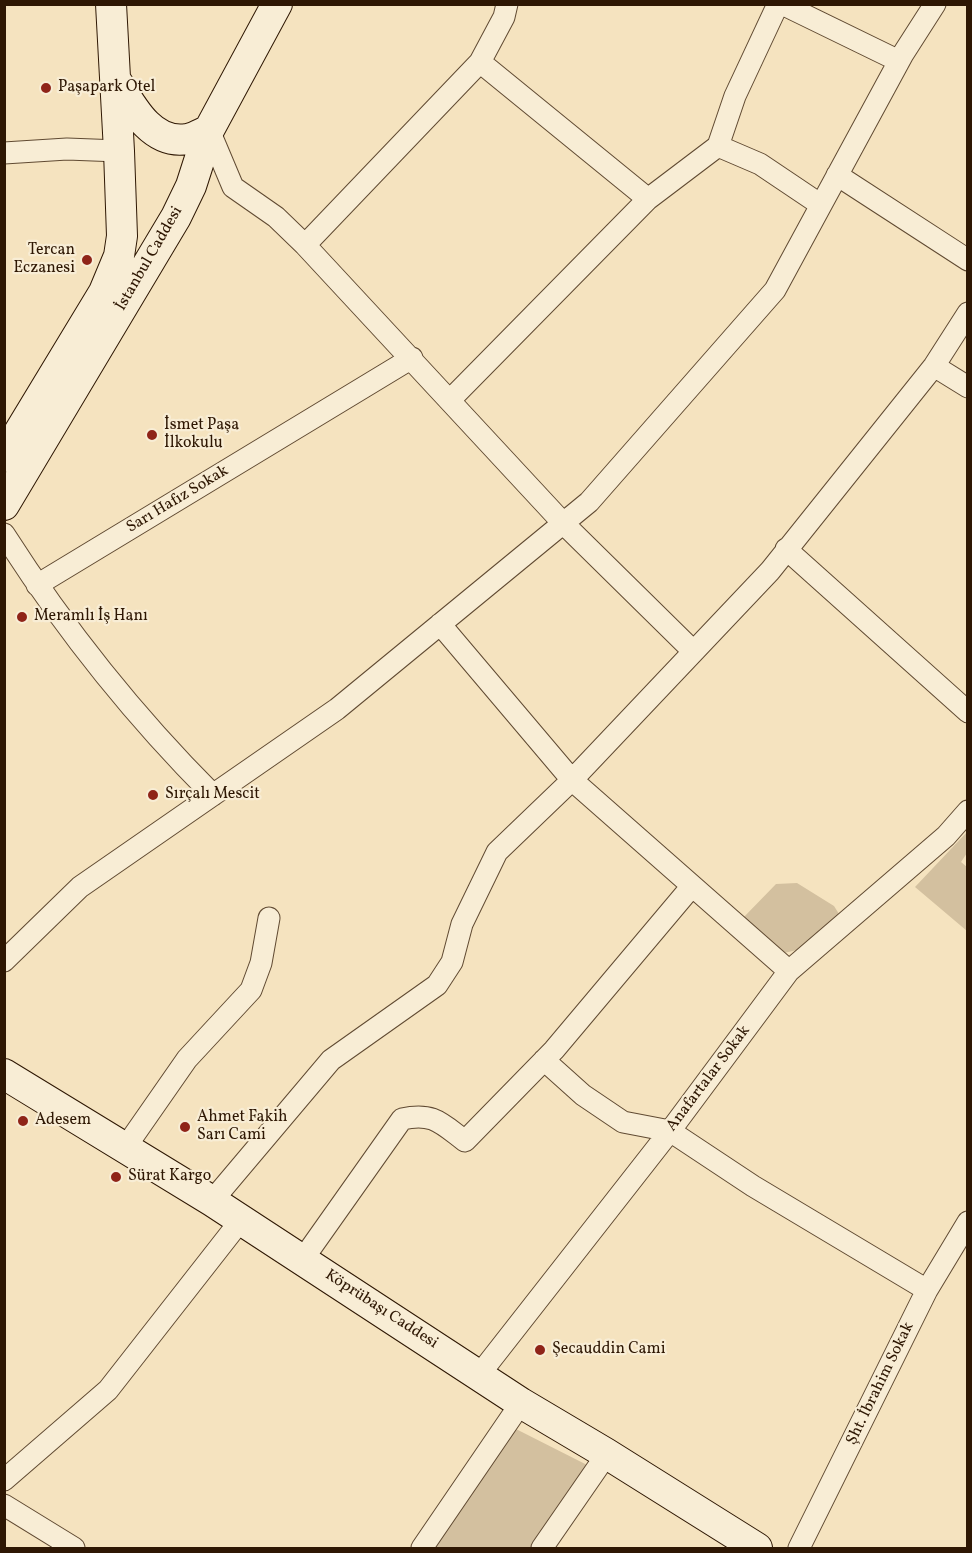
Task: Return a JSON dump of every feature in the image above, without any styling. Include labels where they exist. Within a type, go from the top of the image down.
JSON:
[{"type":"main road","name":"İstanbul Caddesi","points":[[4,457],[114,273],[122,236],[117,82],[111,4]]},
{"type":"main road","name":"İstanbul Caddesi","points":[[4,505],[176,217],[191,186],[209,130],[277,4]]},
{"type":"main road","points":[[117,82],[133,108],[150,128],[167,139],[187,139],[209,130]]},
{"type":"main road","name":"Köprübaşı Caddesi","points":[[4,1074],[212,1201],[521,1403],[608,1454],[756,1548]]},
{"type":"street","points":[[306,245],[480,62],[504,17],[507,4]]},
{"type":"street","points":[[450,400],[648,200],[718,146],[735,96],[780,4],[899,62]]},
{"type":"street","points":[[4,961],[80,886],[337,709],[589,502],[775,290],[899,62],[935,4]]},
{"type":"street","points":[[480,62],[648,200]]},
{"type":"street","points":[[209,130],[233,187],[276,217],[306,245],[562,523],[693,651]]},
{"type":"street","points":[[718,146],[760,164],[821,205]]},
{"type":"street","points":[[4,153],[67,149],[119,151]]},
{"type":"street","points":[[837,175],[968,260]]},
{"type":"street","points":[[212,1201],[331,1060],[437,985],[452,962],[462,924],[497,852],[572,780],[770,571],[934,366],[968,313]]},
{"type":"street","name":"Sarı Hafız Sokak","points":[[37,585],[412,358]]},
{"type":"street","points":[[934,366],[968,387]]},
{"type":"street","points":[[4,534],[37,585],[166,748],[213,795]]},
{"type":"street","points":[[786,549],[968,711]]},
{"type":"street","points":[[440,624],[572,780],[789,971]]},
{"type":"street","name":"Anafartalar Sokak","points":[[479,1375],[670,1131],[789,971],[946,836],[968,811]]},
{"type":"street","points":[[303,1259],[402,1119],[418,1116],[435,1118],[465,1141],[544,1060],[692,886]]},
{"type":"street","points":[[125,1148],[186,1059],[251,990],[261,963],[269,918]]},
{"type":"street","points":[[544,1060],[583,1095],[623,1122],[670,1131],[753,1186],[927,1290]]},
{"type":"street","points":[[4,1480],[108,1390],[241,1220]]},
{"type":"street","name":"Şht. İbrahim Sokak","points":[[799,1548],[927,1290],[968,1222]]},
{"type":"street","points":[[422,1548],[521,1403]]},
{"type":"street","points":[[542,1548],[608,1454]]},
{"type":"street","points":[[4,1505],[75,1548]]},
{"type":"shaded area","points":[[967,832],[967,853],[961,862],[967,867],[967,931],[915,887]]},
{"type":"shaded area","points":[[797,883],[834,906],[839,914],[797,950],[784,953],[742,919],[776,884]]},
{"type":"shaded area","points":[[512,1427],[599,1471],[549,1548],[433,1548]]},
{"type":"place","name":"Paşapark Otel","points":[[46,88]]},
{"type":"place","name":"Tercan Eczanesi","points":[[87,260]]},
{"type":"place","name":"İsmet Paşa İlkokulu","points":[[152,435]]},
{"type":"place","name":"Meramlı İş Hanı","points":[[22,617]]},
{"type":"place","name":"Sırçalı Mescit","points":[[153,795]]},
{"type":"place","name":"Adesem","points":[[23,1121]]},
{"type":"place","name":"Ahmet Fakih Sarı Cami","points":[[185,1127]]},
{"type":"place","name":"Sürat Kargo","points":[[116,1177]]},
{"type":"place","name":"Şecauddin Cami","points":[[540,1350]]}]
